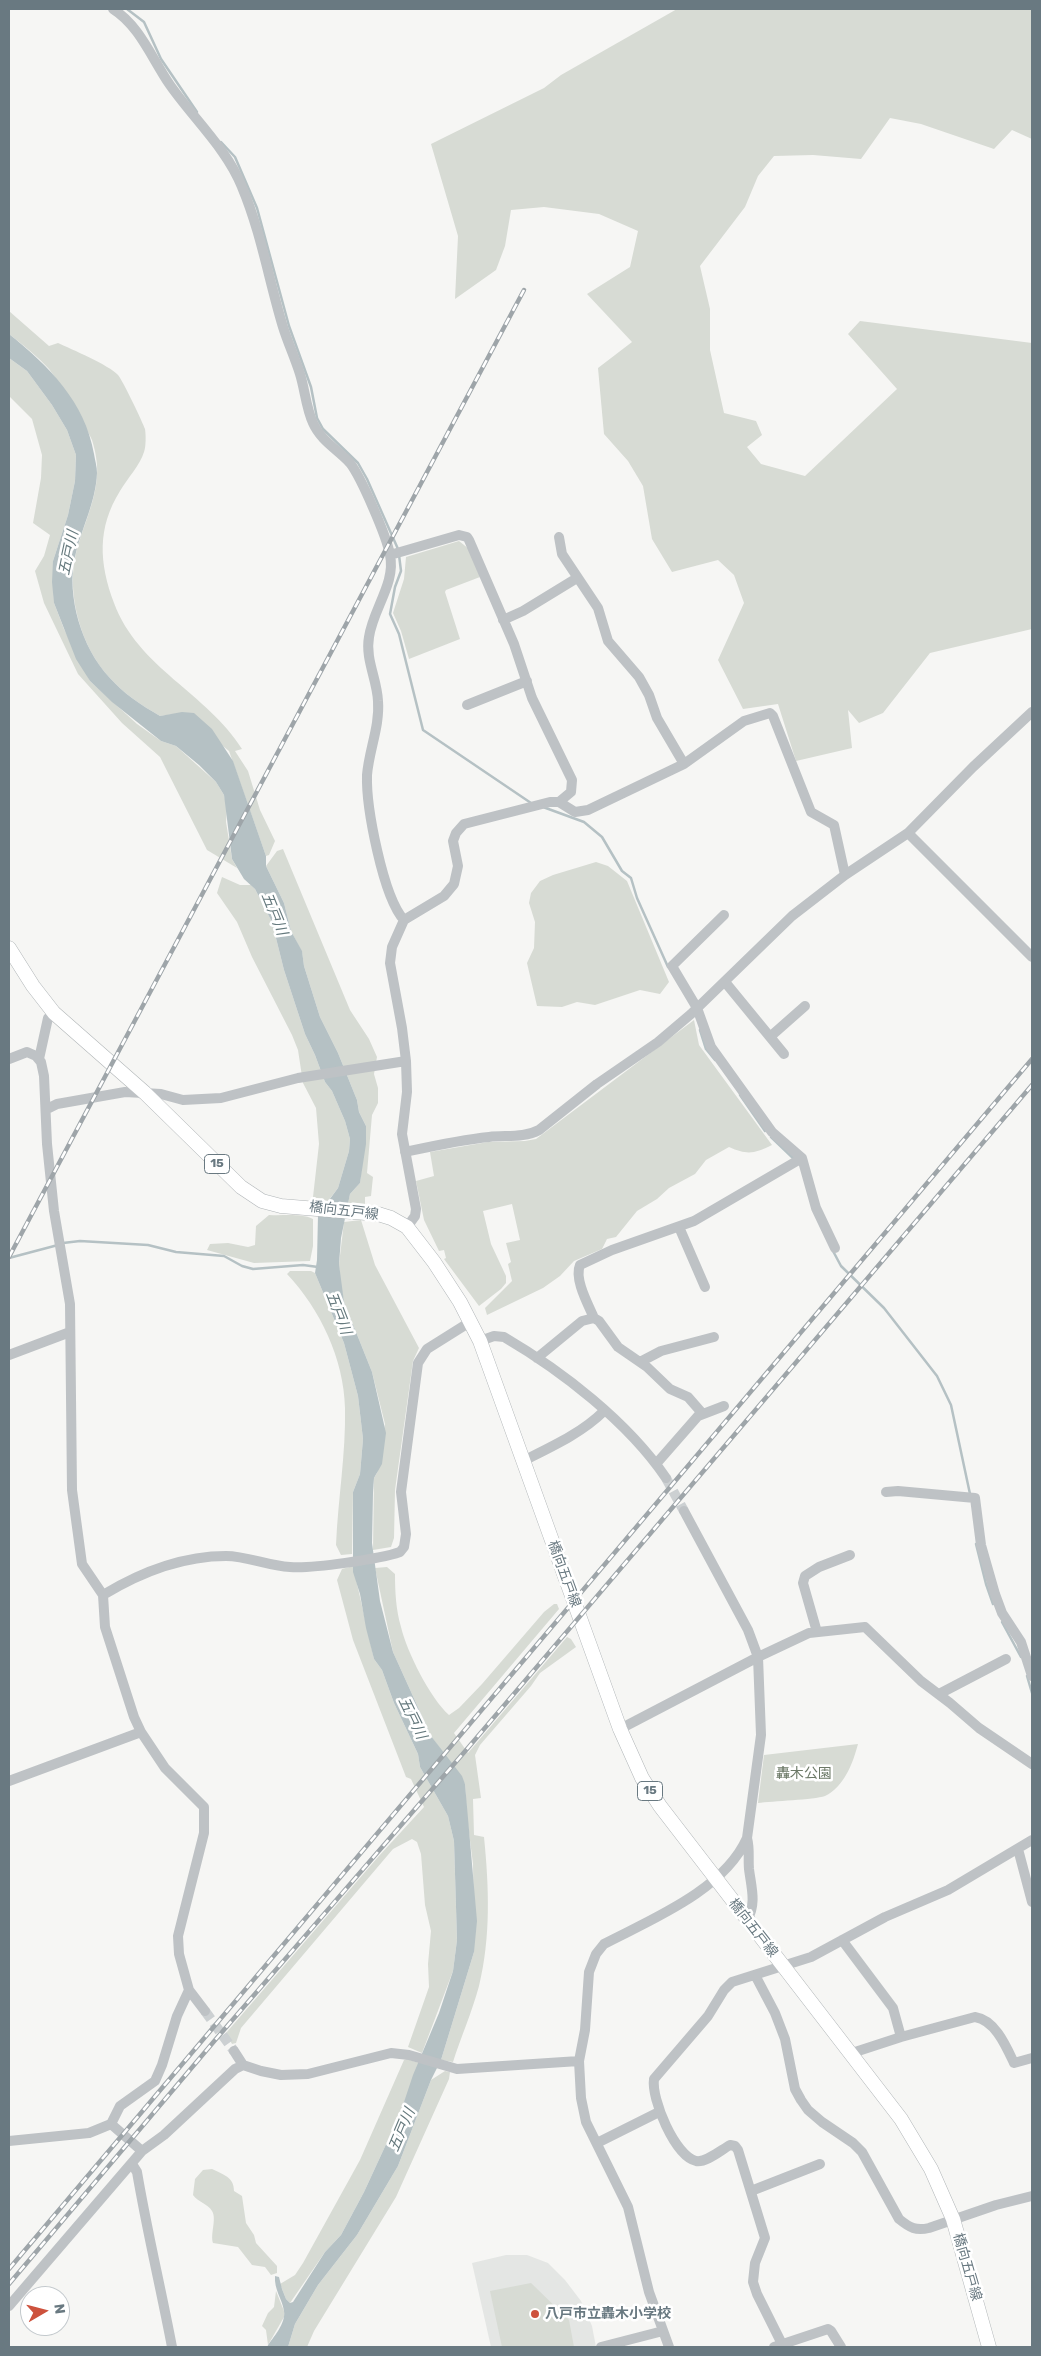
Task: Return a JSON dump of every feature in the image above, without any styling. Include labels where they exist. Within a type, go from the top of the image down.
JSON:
[{"type":"main road","name":"橋向五戸線","points":[[9,948],[33,986],[54,1013],[145,1093],[241,1188],[262,1201],[281,1206],[304,1206],[367,1212],[391,1218],[407,1227],[434,1262],[460,1302],[480,1341],[630,1753],[649,1790],[783,1967],[902,2119],[931,2169],[953,2219],[989,2347]]},
{"type":"street","points":[[114,9],[125,17],[137,32],[154,62],[181,102],[222,152],[242,185],[269,272],[283,327],[300,375],[311,419],[323,440],[350,464],[359,478],[390,556],[390,578],[369,637],[368,656],[378,698],[378,713],[367,777],[374,833],[390,896],[396,912],[404,920]]},
{"type":"street","points":[[390,556],[459,535],[467,537],[503,620],[532,698],[572,780],[571,792],[559,802]]},
{"type":"street","points":[[559,537],[562,554],[598,608],[608,641],[639,677],[649,694],[657,718],[684,764]]},
{"type":"street","points":[[503,620],[530,607],[577,578]]},
{"type":"street","points":[[467,705],[527,681]]},
{"type":"street","points":[[405,1152],[452,1142],[490,1137],[530,1135],[548,1124],[598,1084],[658,1042],[725,982],[792,916],[846,874],[908,833],[978,761],[1032,712]]},
{"type":"street","points":[[407,1227],[415,1216],[416,1209],[402,1134],[408,1092],[402,1028],[390,963],[392,948],[404,920],[444,896],[454,884],[458,866],[454,841],[456,833],[464,824],[550,802],[559,802],[575,812],[588,810],[684,764],[744,721],[770,713],[773,716],[811,812],[834,825],[846,874]]},
{"type":"street","points":[[908,833],[1032,957]]},
{"type":"street","points":[[724,915],[672,966],[697,1008],[711,1047],[772,1132],[802,1158],[816,1208],[835,1248]]},
{"type":"street","points":[[725,982],[784,1054]]},
{"type":"street","points":[[770,1036],[804,1006]]},
{"type":"street","points":[[54,1013],[48,1018],[39,1059],[44,1076],[47,1144],[54,1211],[70,1304],[72,1490],[77,1538],[85,1571],[103,1595],[105,1627],[134,1717],[141,1732],[165,1768],[204,1807],[204,1833],[178,1936],[179,1954],[189,1990],[205,2011]]},
{"type":"street","points":[[9,1059],[27,1052],[39,1059]]},
{"type":"street","points":[[46,1109],[57,1104],[126,1092],[161,1094],[183,1100],[221,1098],[298,1078],[406,1061]]},
{"type":"street","points":[[702,1413],[688,1397],[670,1389],[640,1362],[618,1347],[599,1321],[594,1318],[578,1270],[580,1265],[612,1250],[680,1227],[716,1210],[802,1158]]},
{"type":"street","points":[[680,1227],[705,1287]]},
{"type":"street","points":[[537,1358],[582,1321],[594,1318]]},
{"type":"street","points":[[103,1595],[160,1566],[192,1559],[225,1556],[291,1567],[392,1555],[404,1547],[406,1534],[401,1492],[418,1363],[427,1349],[470,1322]]},
{"type":"street","points":[[9,1355],[70,1332]]},
{"type":"street","points":[[480,1341],[494,1336],[504,1337],[573,1384],[623,1427],[666,1478]]},
{"type":"street","points":[[640,1362],[661,1351],[714,1337]]},
{"type":"street","points":[[656,1464],[702,1413],[724,1406]]},
{"type":"street","points":[[523,1461],[554,1446],[587,1425],[604,1411]]},
{"type":"street","points":[[886,1492],[898,1491],[975,1498],[981,1545],[995,1594],[1002,1613],[1021,1642],[1032,1676]]},
{"type":"street","points":[[670,2347],[648,2292],[628,2207],[586,2122],[581,2098],[580,2061],[586,2026],[589,1972],[596,1954],[604,1944],[701,1891],[732,1863],[740,1852],[746,1838],[761,1735],[758,1657],[748,1630],[684,1511]]},
{"type":"street","points":[[817,1632],[803,1583],[805,1576],[819,1566],[850,1555]]},
{"type":"street","points":[[620,1729],[758,1657],[809,1633],[865,1627],[900,1662],[978,1728],[1032,1764]]},
{"type":"street","points":[[939,1694],[1006,1659]]},
{"type":"street","points":[[9,1781],[141,1732]]},
{"type":"street","points":[[746,1838],[749,1847],[749,1868],[753,1895],[750,1915],[747,1920]]},
{"type":"street","points":[[841,2347],[832,2331],[828,2329],[778,2346],[754,2282],[756,2263],[765,2238],[735,2146],[730,2145],[703,2161],[690,2158],[683,2152],[659,2112],[654,2095],[654,2079],[708,2016],[724,1990],[732,1982],[811,1957],[885,1917],[948,1890],[1032,1840]]},
{"type":"street","points":[[1018,1848],[1032,1902]]},
{"type":"street","points":[[842,1940],[893,2008],[901,2037]]},
{"type":"street","points":[[755,1975],[775,2013],[785,2039],[795,2089],[808,2110],[862,2152],[899,2219],[909,2227],[918,2230],[1032,2196]]},
{"type":"street","points":[[9,2141],[89,2133],[111,2124],[120,2106],[155,2082],[162,2065],[176,2016],[189,1990]]},
{"type":"street","points":[[852,2054],[901,2037],[975,2017],[983,2018],[1004,2041],[1014,2062],[1032,2058]]},
{"type":"street","points":[[234,2051],[244,2064],[261,2071],[292,2075],[328,2070],[380,2054],[391,2053],[409,2055],[452,2068],[580,2061]]},
{"type":"street","points":[[9,2306],[142,2151],[164,2135],[235,2068],[244,2064]]},
{"type":"street","points":[[597,2143],[659,2112]]},
{"type":"street","points":[[111,2124],[142,2151]]},
{"type":"street","points":[[132,2164],[136,2172],[157,2282],[168,2320],[172,2347]]},
{"type":"street","points":[[751,2191],[820,2164]]},
{"type":"street","points":[[601,2347],[664,2331]]},
{"type":"shaded area","name":"八戸市立轟木小学校","points":[[506,2255],[527,2255],[548,2263],[565,2280],[581,2301],[592,2326],[596,2347],[491,2347],[472,2263]]},
{"type":"green space","points":[[677,9],[1032,9],[1032,139],[1012,130],[994,149],[921,124],[890,118],[861,159],[813,155],[774,156],[758,176],[745,207],[700,266],[710,309],[710,350],[724,413],[756,421],[762,435],[747,447],[761,464],[805,476],[897,389],[848,334],[860,321],[1032,343],[1032,629],[930,653],[883,713],[859,723],[848,710],[852,748],[796,761],[778,704],[743,709],[718,660],[744,603],[734,575],[718,560],[672,572],[652,539],[643,486],[628,461],[604,434],[598,368],[632,342],[587,294],[630,267],[638,231],[599,214],[544,207],[511,210],[505,246],[496,270],[455,299],[458,236],[431,144],[544,88],[561,75]]},
{"type":"green space","points":[[9,311],[49,346],[58,343],[113,371],[120,378],[137,410],[145,429],[145,447],[140,462],[120,491],[107,518],[104,532],[103,560],[109,588],[125,626],[139,645],[156,663],[211,712],[242,749],[235,751],[248,771],[260,810],[275,841],[269,855],[266,856],[229,751],[182,713],[160,716],[133,699],[109,677],[91,652],[84,637],[75,605],[73,573],[75,558],[96,485],[97,466],[94,448],[92,440],[78,414],[49,369],[9,334]]},
{"type":"green space","points":[[9,358],[27,371],[52,405],[67,430],[76,455],[75,481],[68,515],[53,561],[54,603],[64,629],[90,681],[137,724],[161,741],[176,746],[216,782],[224,795],[227,807],[226,822],[232,859],[237,868],[207,850],[160,757],[122,723],[78,674],[44,603],[35,571],[44,556],[50,535],[33,523],[41,478],[42,455],[32,419],[9,396]]},
{"type":"green space","points":[[459,541],[469,549],[480,577],[445,592],[460,639],[409,659],[401,631],[393,613],[404,579],[406,557]]},
{"type":"green space","points":[[283,849],[350,1010],[369,1039],[377,1057],[374,1074],[378,1088],[378,1103],[372,1115],[367,1173],[373,1177],[371,1196],[365,1197],[365,1204],[348,1203],[350,1194],[360,1183],[366,1126],[359,1112],[357,1100],[338,1053],[320,1017],[304,966],[302,952],[291,931],[284,903],[266,866],[277,851]]},
{"type":"green space","points":[[596,862],[608,866],[627,881],[669,982],[660,994],[640,990],[595,1005],[577,1002],[562,1007],[537,1006],[527,963],[534,948],[535,922],[529,903],[531,893],[540,881],[553,875]]},
{"type":"green space","points":[[222,877],[240,885],[251,885],[255,889],[272,922],[284,970],[305,1034],[325,1082],[332,1091],[345,1121],[350,1139],[349,1151],[338,1188],[328,1201],[313,1197],[319,1144],[316,1108],[303,1083],[298,1050],[252,957],[237,922],[217,893]]},
{"type":"green space","points":[[694,1020],[699,1045],[772,1145],[750,1152],[729,1147],[706,1160],[695,1174],[669,1188],[657,1199],[637,1211],[616,1237],[607,1239],[602,1249],[574,1261],[560,1276],[543,1288],[487,1315],[485,1308],[512,1281],[508,1264],[511,1262],[506,1243],[520,1240],[512,1204],[483,1211],[491,1244],[506,1276],[506,1283],[479,1306],[444,1259],[446,1258],[444,1250],[439,1251],[424,1220],[416,1181],[434,1176],[430,1152],[488,1142],[536,1139]]},
{"type":"green space","points":[[269,1215],[297,1215],[313,1219],[313,1246],[310,1261],[254,1263],[207,1250],[210,1244],[228,1243],[248,1247],[255,1245],[256,1226]]},
{"type":"green space","points":[[361,1220],[375,1265],[419,1348],[413,1361],[395,1490],[394,1538],[391,1547],[373,1550],[374,1478],[377,1473],[385,1424],[372,1372],[344,1302],[339,1264],[344,1222]]},
{"type":"green space","points":[[290,1271],[311,1271],[315,1273],[344,1343],[358,1396],[363,1439],[360,1474],[353,1492],[352,1554],[341,1555],[336,1545],[345,1425],[344,1390],[340,1371],[335,1353],[320,1319],[287,1274]]},
{"type":"green space","points":[[353,1566],[374,1659],[382,1670],[394,1703],[418,1754],[420,1767],[448,1816],[454,1841],[457,1940],[453,1971],[422,2053],[408,2047],[429,1987],[428,1964],[431,1931],[425,1905],[421,1854],[417,1842],[412,1839],[393,1849],[241,2028],[236,2043],[232,2044],[226,2033],[378,1857],[424,1807],[411,1779],[406,1777],[353,1640],[337,1580],[342,1569]]},
{"type":"green space","points":[[387,1567],[395,1574],[398,1614],[408,1649],[434,1698],[449,1715],[459,1708],[482,1684],[544,1612],[554,1604],[557,1604],[559,1609],[454,1733],[468,1753],[567,1637],[571,1639],[576,1647],[540,1673],[480,1745],[475,1755],[481,1798],[473,1799],[474,1835],[484,1837],[488,1893],[486,1949],[479,1986],[453,2062],[441,2060],[474,1952],[473,1864],[465,1784],[431,1736],[393,1652],[375,1568]]},
{"type":"green space","name":"轟木公園","points":[[858,1744],[847,1774],[832,1792],[825,1796],[812,1798],[758,1803],[764,1755]]},
{"type":"green space","points":[[407,2059],[419,2063],[400,2114],[364,2192],[341,2235],[325,2252],[290,2303],[286,2299],[280,2284],[295,2275],[303,2263],[360,2160],[404,2060]]},
{"type":"green space","points":[[445,2071],[450,2072],[449,2079],[396,2197],[314,2331],[307,2347],[288,2347],[295,2324],[318,2285],[357,2235],[398,2166],[431,2080]]},
{"type":"green space","points":[[212,2169],[230,2179],[234,2186],[234,2191],[242,2196],[246,2223],[254,2235],[256,2243],[277,2266],[277,2273],[271,2275],[265,2267],[252,2265],[238,2247],[213,2243],[214,2218],[212,2211],[193,2195],[195,2179],[203,2170]]},
{"type":"green space","points":[[531,2283],[569,2320],[574,2347],[502,2347],[490,2291]]},
{"type":"green space","points":[[276,2291],[284,2311],[284,2317],[268,2345],[266,2330],[262,2326],[268,2313],[274,2307]]},
{"type":"water","name":"五戸川","points":[[9,334],[38,359],[63,386],[83,418],[94,454],[97,468],[96,484],[75,557],[73,572],[75,604],[78,621],[84,637],[99,665],[127,694],[160,716],[182,712],[194,713],[212,729],[233,761],[266,856],[266,866],[284,903],[291,931],[302,951],[304,966],[320,1017],[338,1053],[357,1100],[359,1112],[366,1126],[366,1144],[360,1183],[350,1194],[341,1238],[339,1264],[344,1302],[372,1372],[386,1433],[382,1464],[374,1478],[373,1493],[372,1543],[380,1601],[393,1652],[431,1736],[462,1776],[465,1784],[477,1921],[474,1952],[441,2060],[431,2080],[398,2166],[357,2235],[318,2285],[295,2324],[288,2347],[267,2347],[279,2330],[284,2316],[275,2276],[279,2277],[286,2299],[290,2303],[293,2302],[325,2252],[341,2235],[364,2192],[400,2114],[453,1971],[457,1940],[454,1841],[448,1816],[420,1767],[418,1754],[394,1703],[382,1670],[374,1659],[360,1594],[353,1572],[353,1492],[360,1474],[363,1439],[358,1396],[344,1343],[315,1273],[318,1215],[338,1188],[349,1151],[350,1139],[345,1121],[332,1091],[325,1082],[305,1034],[284,970],[272,922],[255,889],[244,879],[232,859],[224,795],[216,782],[199,765],[176,746],[161,741],[112,702],[90,681],[76,659],[54,603],[52,582],[53,561],[68,515],[75,481],[76,455],[67,430],[52,405],[27,371],[9,358]]},
{"type":"waterway","points":[[127,9],[144,22],[161,59],[197,112]]},
{"type":"waterway","points":[[221,142],[235,157],[257,208],[289,326],[311,387],[317,418],[323,429],[358,463],[398,549]]},
{"type":"waterway","points":[[399,555],[401,571],[395,587],[390,614],[399,634],[423,730],[531,803]]},
{"type":"waterway","points":[[543,807],[584,822],[602,837],[622,871],[631,878],[637,898],[668,967]]},
{"type":"waterway","points":[[700,1030],[706,1049],[715,1060]]},
{"type":"waterway","points":[[740,1095],[765,1131]]},
{"type":"waterway","points":[[771,1137],[794,1159]]},
{"type":"waterway","points":[[63,1243],[80,1241],[148,1245],[176,1252],[224,1256],[242,1266],[253,1269],[303,1265],[318,1267]]},
{"type":"waterway","points":[[9,1258],[58,1245]]},
{"type":"waterway","points":[[833,1251],[841,1266],[884,1308],[937,1376],[951,1405],[970,1494]]},
{"type":"waterway","points":[[976,1544],[993,1604]]},
{"type":"waterway","points":[[1002,1622],[1021,1657]]},
{"type":"waterway","points":[[1027,1676],[1032,1693]]},
{"type":"tunnel","points":[[666,1478],[684,1511]]},
{"type":"tunnel","points":[[205,2011],[234,2051]]},
{"type":"railway","points":[[9,1257],[524,290]]},
{"type":"railway","points":[[9,2269],[1032,1059]]},
{"type":"railway","points":[[9,2284],[216,2039],[467,1749],[1032,1085]]},
{"type":"place","name":"八戸市立轟木小学校","points":[[535,2314]]}]
